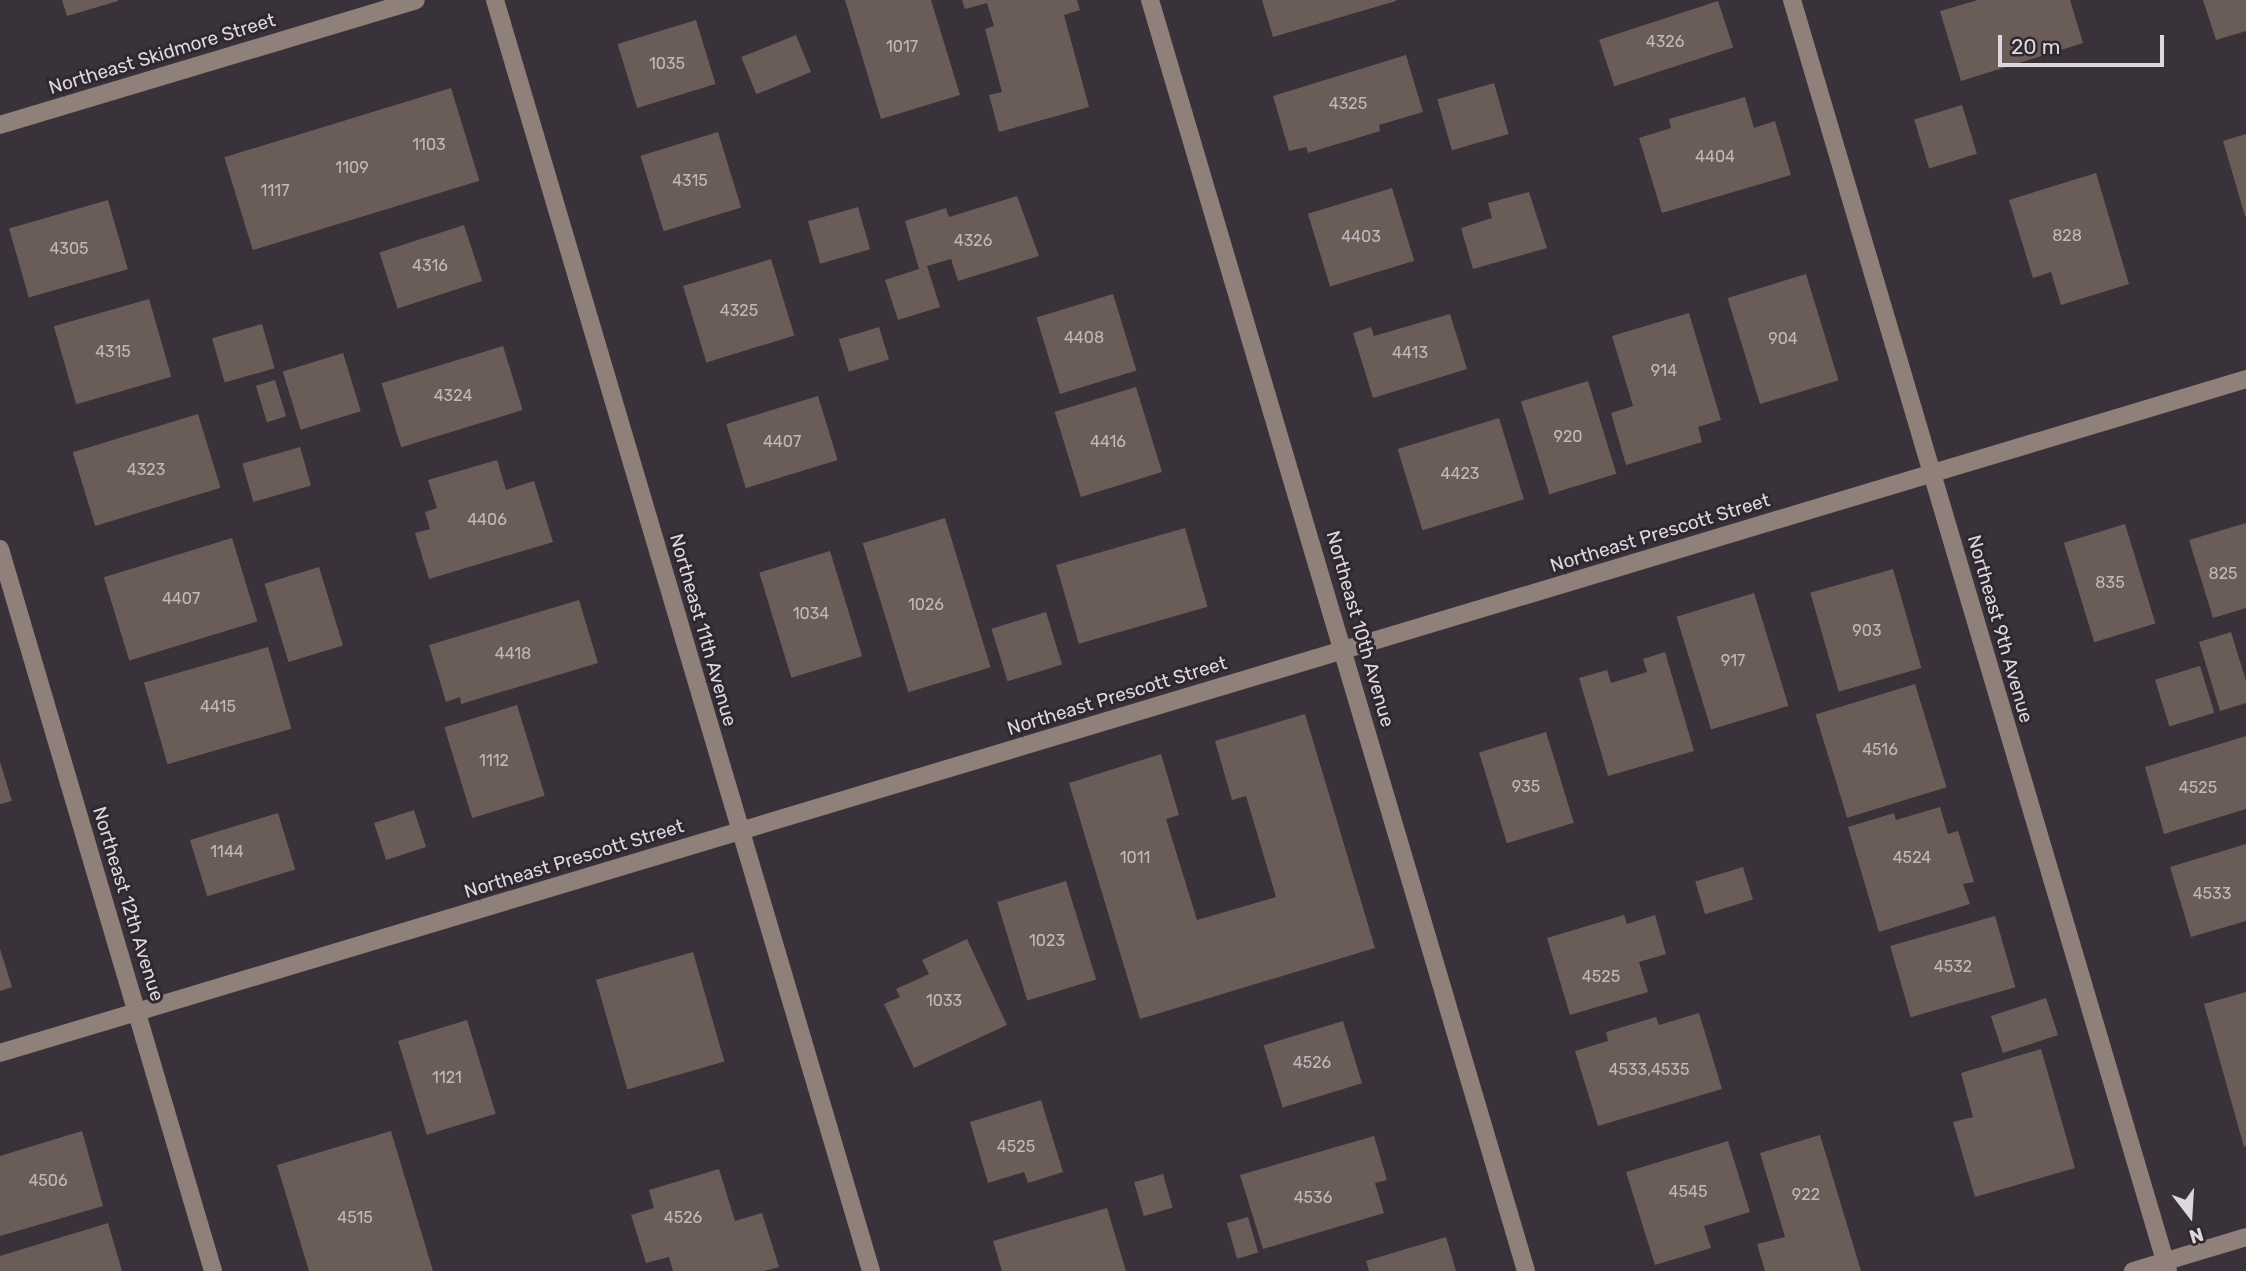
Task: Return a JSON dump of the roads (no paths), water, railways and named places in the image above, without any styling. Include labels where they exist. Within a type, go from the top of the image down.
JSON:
[{"type":"street","name":"Northeast Skidmore Street","points":[[0,125],[416,0]]},
{"type":"street","name":"Northeast 11th Avenue","points":[[495,0],[871,1271]]},
{"type":"street","name":"Northeast 10th Avenue","points":[[1150,0],[1526,1271]]},
{"type":"street","name":"Northeast 9th Avenue","points":[[1792,0],[2167,1266]]},
{"type":"street","name":"Northeast Prescott Street","points":[[0,1053],[2246,379]]},
{"type":"street","name":"Northeast 12th Avenue","points":[[0,549],[139,1012],[213,1271]]},
{"type":"street","points":[[2133,1271],[2167,1266],[2246,1237]]}]
